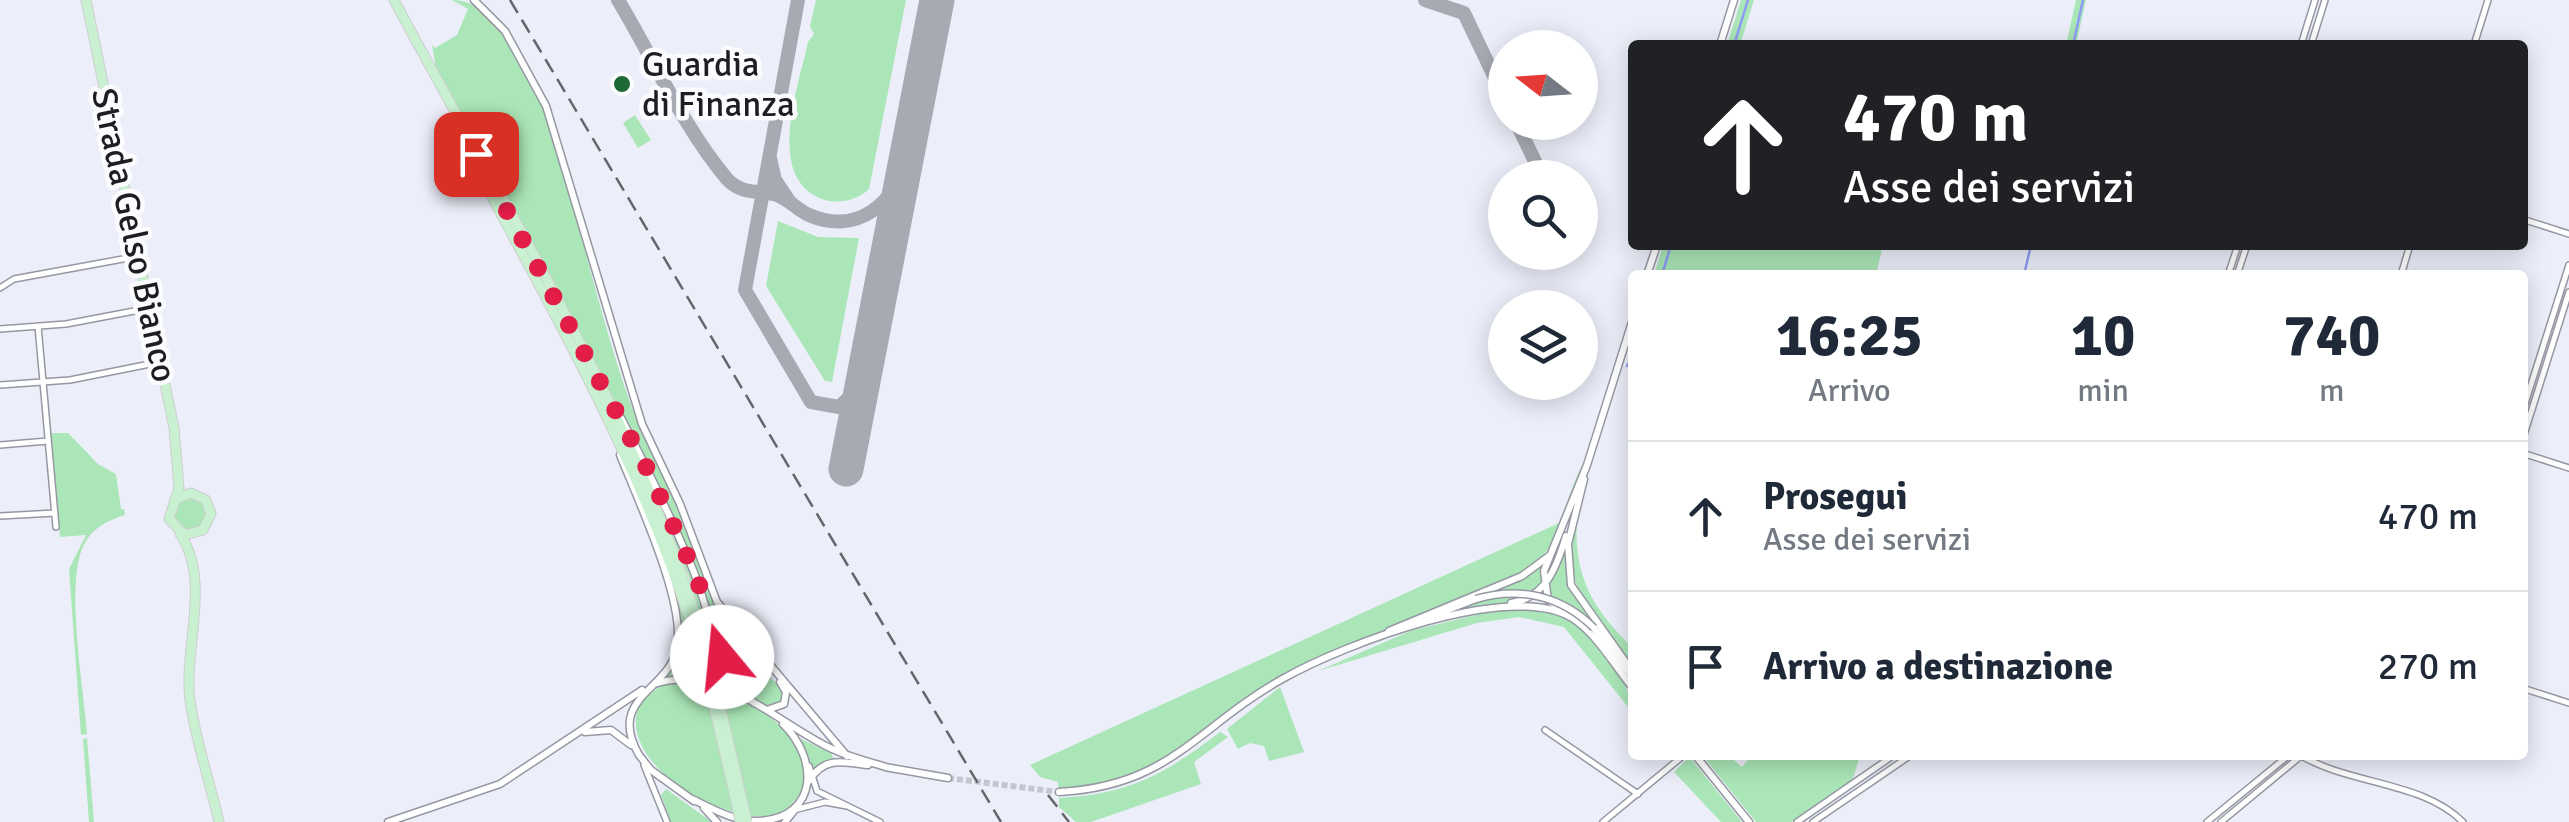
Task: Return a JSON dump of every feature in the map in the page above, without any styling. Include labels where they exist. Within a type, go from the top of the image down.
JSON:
[{"type":"main road","name":"Strada Gelso Bianco","points":[[86,0],[180,471],[191,493]]},
{"type":"main road","points":[[390,0],[573,335],[653,496],[688,590],[743,822]]},
{"type":"main road","points":[[390,0],[578,358],[654,514],[709,674]]},
{"type":"main road","points":[[474,0],[505,31],[546,106],[642,424],[722,610],[847,756]]},
{"type":"main road","points":[[1722,40],[1734,0]]},
{"type":"main road","points":[[573,335],[591,360],[660,496],[702,590],[734,684],[754,704]]},
{"type":"main road","points":[[1628,335],[1587,465],[1544,571],[1543,586],[1548,600],[1570,617],[1628,682]]},
{"type":"main road","points":[[578,358],[641,507],[676,622],[675,657],[633,708],[630,724],[641,759]]},
{"type":"main road","points":[[1587,465],[1568,544],[1571,585],[1628,668]]},
{"type":"main road","name":"Strada Gelso Bianco","points":[[175,499],[180,471]]},
{"type":"main road","points":[[1368,642],[1482,607],[1526,600],[1556,568],[1582,491]]},
{"type":"main road","points":[[190,556],[198,534],[210,522],[210,510],[202,497],[191,493],[175,499],[169,516],[190,556],[191,704],[219,822]]},
{"type":"main road","points":[[178,532],[198,534]]},
{"type":"main road","points":[[1059,792],[1104,788],[1151,772],[1275,683],[1522,576],[1556,548]]},
{"type":"main road","points":[[1384,634],[1476,599],[1508,592],[1534,595],[1567,608],[1594,628],[1628,669]]},
{"type":"main road","points":[[1510,604],[1570,617]]},
{"type":"main road","points":[[722,610],[722,657]]},
{"type":"main road","points":[[723,647],[737,638],[762,659]]},
{"type":"main road","points":[[388,822],[500,784],[647,688],[689,677],[764,709],[847,756],[886,767]]},
{"type":"main road","points":[[764,709],[777,709],[786,700],[778,677]]},
{"type":"main road","points":[[568,740],[604,728],[625,739],[669,785],[692,799],[743,820],[761,821],[785,818],[796,809],[810,780],[802,745],[774,716]]},
{"type":"main road","points":[[1699,760],[1749,822]]},
{"type":"main road","points":[[810,780],[832,762],[948,778]]},
{"type":"main road","points":[[785,818],[805,793]]},
{"type":"main road","points":[[692,799],[717,822]]},
{"type":"street","points":[[2303,40],[2315,0]]},
{"type":"street","points":[[2312,40],[2325,0]]},
{"type":"street","points":[[2476,40],[2488,0]]},
{"type":"street","points":[[2528,221],[2569,234]]},
{"type":"street","points":[[0,288],[14,279],[138,256]]},
{"type":"street","points":[[2528,393],[2569,265]]},
{"type":"street","points":[[2528,422],[2569,292]]},
{"type":"street","points":[[0,330],[150,308]]},
{"type":"street","points":[[38,326],[56,527]]},
{"type":"street","points":[[0,386],[161,362]]},
{"type":"street","points":[[0,445],[48,441]]},
{"type":"street","points":[[2528,455],[2569,468]]},
{"type":"street","points":[[0,516],[55,513]]},
{"type":"street","points":[[2528,690],[2569,703]]},
{"type":"street","points":[[1545,730],[1638,794]]},
{"type":"street","points":[[641,759],[667,822]]},
{"type":"street","points":[[1603,822],[1678,760]]},
{"type":"street","points":[[1797,822],[1887,760]]},
{"type":"street","points":[[1813,822],[1904,760]]},
{"type":"street","points":[[2208,822],[2282,760]]},
{"type":"street","points":[[2221,822],[2295,760]]},
{"type":"street","points":[[2315,760],[2430,800],[2464,822]]},
{"type":"street","points":[[810,780],[817,792],[880,822]]},
{"type":"street","points":[[660,808],[658,789],[669,785]]},
{"type":"street","points":[[796,809],[824,802],[859,810]]},
{"type":"green space","points":[[452,0],[481,9],[506,35],[546,115],[613,351],[638,423],[701,559],[718,615],[721,641],[693,562],[644,455],[436,68],[432,45],[435,48],[457,35],[468,9]]},
{"type":"green space","points":[[816,0],[906,0],[869,189],[843,201],[825,200],[806,190],[795,173],[790,153],[793,106],[808,42],[814,34],[810,26]]},
{"type":"green space","points":[[1741,0],[1754,0],[1742,40],[1729,40]]},
{"type":"green space","points":[[2076,0],[2086,0],[2077,40],[2067,40]]},
{"type":"green space","points":[[635,115],[651,140],[638,148],[623,123]]},
{"type":"green space","points":[[778,221],[818,237],[859,238],[832,382],[825,381],[766,286]]},
{"type":"green space","points":[[1662,250],[1882,250],[1877,270],[1656,270]]},
{"type":"green space","points":[[51,433],[68,433],[98,464],[116,474],[125,515],[95,531],[86,541],[78,564],[77,638],[87,734],[81,735],[69,569],[86,535],[60,537]]},
{"type":"green space","points":[[1581,465],[1555,539],[1522,574],[1285,672],[1170,758],[1121,781],[1059,790],[1058,782],[1040,777],[1030,765],[1559,523]]},
{"type":"green space","points":[[654,488],[697,587],[725,673],[738,692],[695,676],[660,679],[677,658],[680,629],[640,492],[717,674],[690,580]]},
{"type":"green space","points":[[190,498],[201,503],[206,514],[201,525],[190,530],[179,525],[174,514],[179,503]]},
{"type":"green space","points":[[1577,519],[1582,575],[1596,605],[1628,643],[1628,662],[1583,599],[1571,561]]},
{"type":"green space","points":[[1566,544],[1569,585],[1592,622],[1547,595],[1545,586],[1558,569]]},
{"type":"green space","points":[[1548,560],[1542,585],[1521,600],[1435,617],[1476,602],[1476,596]]},
{"type":"green space","points":[[1512,606],[1554,613],[1583,631],[1607,656],[1625,685],[1628,707],[1564,627],[1519,617],[1477,623],[1318,671],[1410,631]]},
{"type":"green space","points":[[734,641],[782,689],[779,706],[769,708],[743,690],[725,653]]},
{"type":"green space","points":[[700,683],[754,708],[789,733],[806,767],[803,787],[794,802],[770,816],[725,809],[700,799],[657,767],[643,747],[636,726],[639,704],[662,684]],"holes":[[[707,693],[723,699],[747,809],[732,805]]]},
{"type":"green space","points":[[1280,687],[1304,752],[1269,761],[1264,746],[1250,743],[1238,749],[1227,729]]},
{"type":"green space","points":[[1220,732],[1228,737],[1194,762],[1201,784],[1091,822],[1076,822],[1059,807],[1059,798],[1106,792],[1146,779]]},
{"type":"green space","points":[[87,738],[94,822],[89,822],[83,739]]},
{"type":"green space","points":[[799,738],[831,753],[834,759],[812,769]]},
{"type":"green space","points":[[1686,760],[1692,760],[1742,822],[1721,822],[1674,772]]},
{"type":"green space","points":[[1706,760],[1734,760],[1742,767],[1748,760],[1859,760],[1853,779],[1791,822],[1756,822]]},
{"type":"green space","points":[[666,789],[712,822],[671,822],[661,795]]},
{"type":"waterway","points":[[1736,40],[1748,0]]},
{"type":"waterway","points":[[2074,40],[2083,0]]},
{"type":"waterway","points":[[1664,270],[1670,250]]},
{"type":"waterway","points":[[2025,270],[2030,250]]},
{"type":"taxiway","points":[[618,0],[696,137],[738,188],[777,195],[809,215],[843,221],[858,218],[884,201],[894,189],[907,158]]},
{"type":"taxiway","points":[[798,0],[745,290],[811,402],[839,407],[862,386]]},
{"type":"taxiway","points":[[1425,0],[1464,13],[1488,63]]},
{"type":"taxiway","points":[[1525,140],[1534,160]]},
{"type":"taxiway","points":[[770,158],[775,180],[789,201]]},
{"type":"runway","points":[[846,469],[937,0]]},
{"type":"tunnel","points":[[948,778],[1059,792]]},
{"type":"railway","points":[[510,0],[1001,822]]},
{"type":"railway","points":[[1048,795],[1069,822]]},
{"type":"place","name":"Guardia di Finanza","points":[[622,84]]},
{"type":"route","points":[[476,154],[649,472],[697,578],[722,657]]}]
